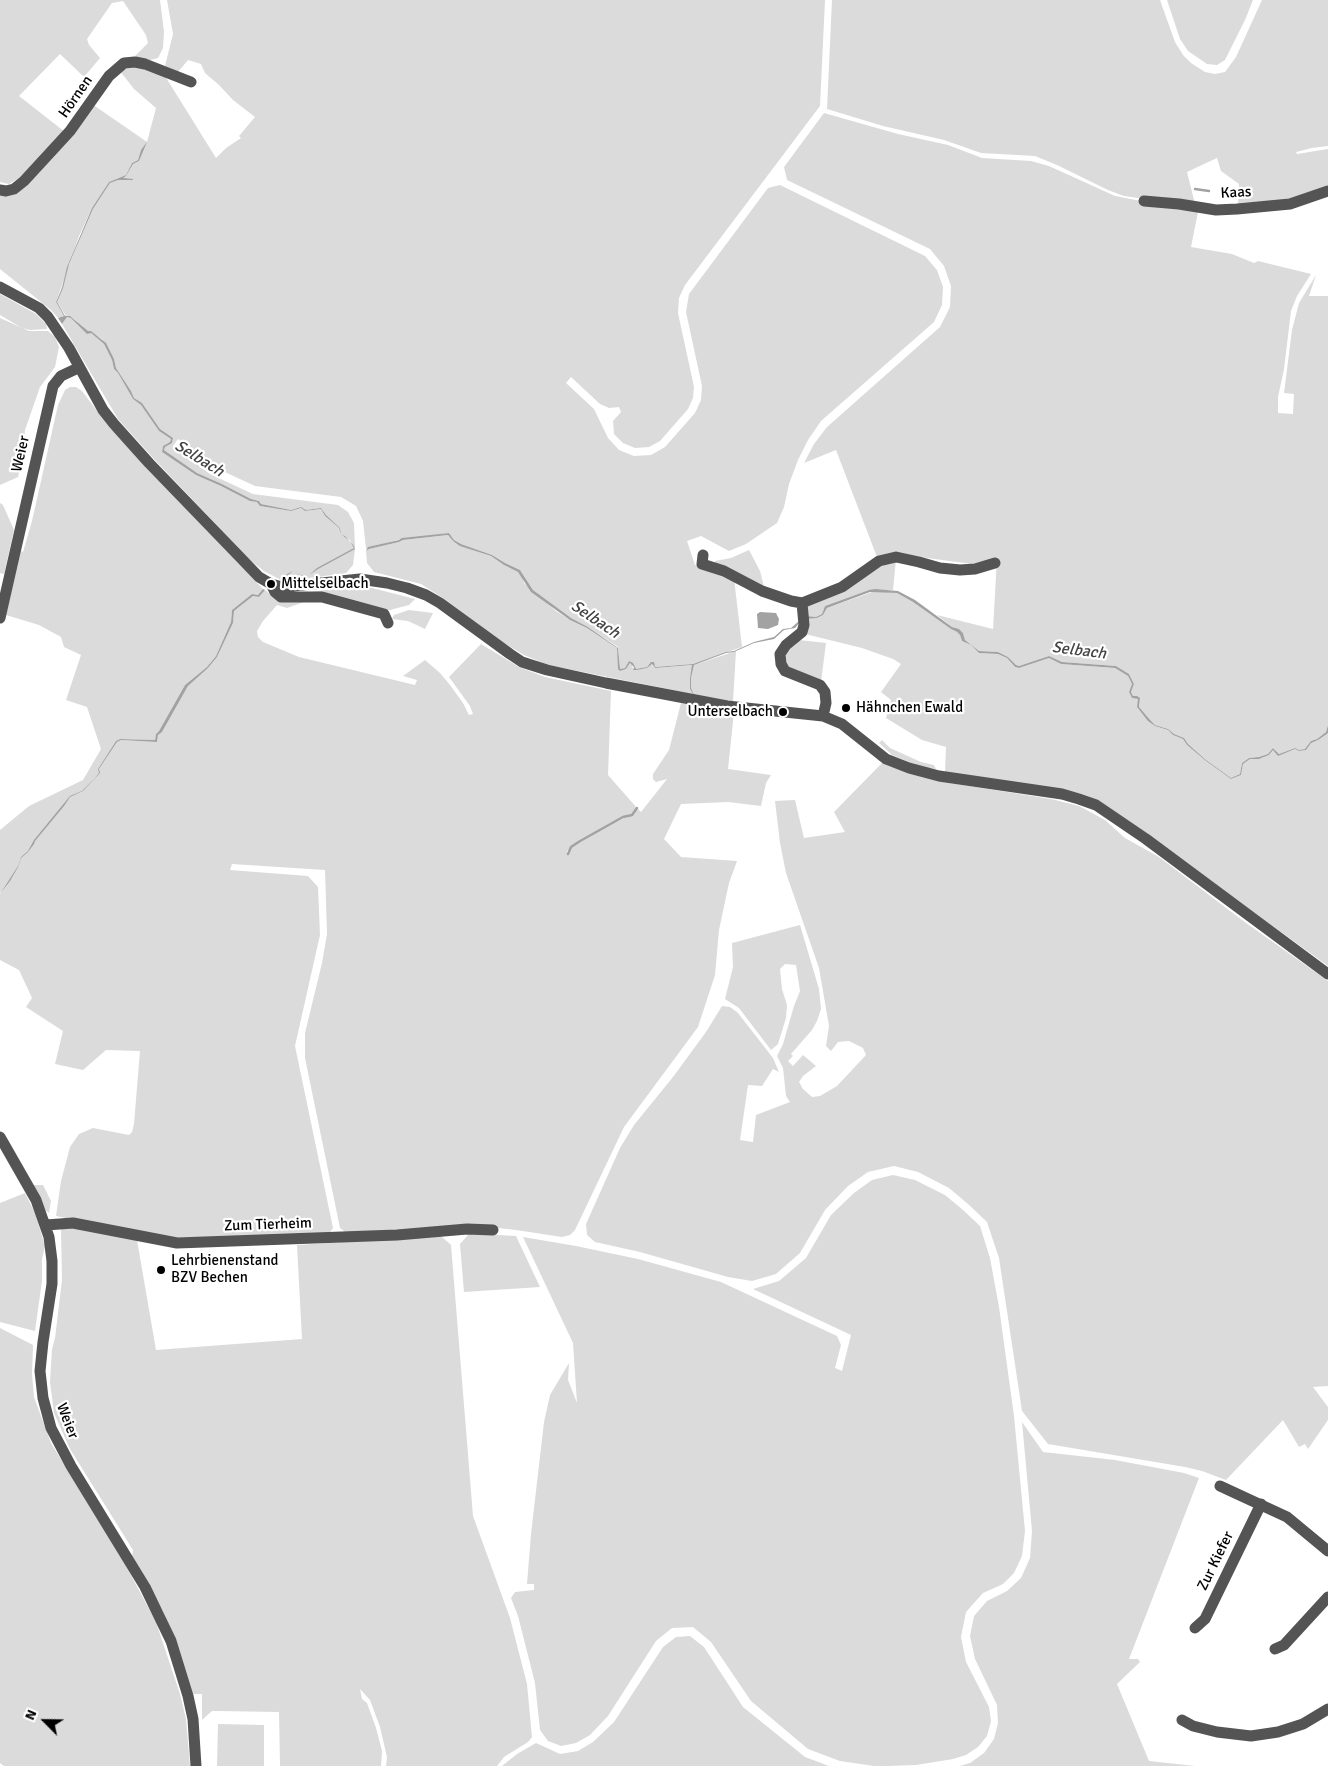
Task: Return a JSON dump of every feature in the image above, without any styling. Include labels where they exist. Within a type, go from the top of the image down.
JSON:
[{"type":"street","name":"Hörnen","points":[[0,190],[14,189],[24,182],[70,131],[109,76],[124,63],[135,62],[191,82]]},
{"type":"street","name":"Kaas","points":[[1144,201],[1216,210],[1237,209],[1290,204],[1328,192]]},
{"type":"street","points":[[0,286],[39,308],[48,317],[58,330],[103,410],[259,577],[271,584],[283,587],[360,579],[387,582],[430,597],[522,662],[606,683],[727,706],[824,716],[842,724],[886,759],[909,768],[939,776],[1062,794],[1096,805],[1146,839],[1328,974]]},
{"type":"street","name":"Weier","points":[[0,618],[53,386],[61,376],[78,368]]},
{"type":"street","points":[[703,555],[702,564],[724,570],[762,591],[802,603],[842,587],[878,561],[896,557],[940,568],[960,570],[976,568],[996,562]]},
{"type":"street","points":[[271,584],[280,597],[322,597],[384,614],[388,623]]},
{"type":"street","points":[[802,603],[804,625],[802,632],[786,645],[780,654],[781,664],[786,671],[820,685],[825,692],[824,716]]},
{"type":"street","name":"Weier","points":[[0,1138],[36,1200],[50,1237],[52,1284],[42,1342],[40,1371],[43,1398],[51,1428],[71,1466],[129,1558],[171,1641],[193,1719],[196,1766]]},
{"type":"street","name":"Zum Tierheim","points":[[46,1225],[73,1223],[177,1243],[397,1235],[467,1229],[493,1230]]},
{"type":"street","points":[[1220,1486],[1287,1517],[1328,1551]]},
{"type":"street","name":"Zur Kiefer","points":[[1195,1628],[1205,1619],[1261,1504]]},
{"type":"street","points":[[1276,1649],[1284,1645],[1328,1597]]},
{"type":"street","points":[[1182,1720],[1193,1726],[1218,1732],[1251,1736],[1278,1732],[1303,1724],[1328,1709]]},
{"type":"shaded area","points":[[0,0],[160,0],[164,32],[163,48],[158,58],[146,61],[135,56],[148,43],[146,35],[123,1],[112,3],[87,39],[89,45],[100,58],[84,77],[60,54],[19,96],[65,132],[19,178],[9,184],[0,182]]},
{"type":"shaded area","points":[[167,0],[825,0],[820,106],[685,285],[679,298],[678,313],[694,387],[693,398],[688,409],[660,441],[649,447],[635,448],[623,443],[614,434],[613,421],[621,412],[619,407],[609,408],[600,404],[571,377],[566,383],[594,409],[608,438],[619,450],[634,456],[651,455],[665,447],[695,413],[701,400],[702,386],[686,312],[689,294],[768,188],[780,185],[925,256],[937,270],[943,287],[942,305],[934,322],[821,421],[808,440],[798,460],[789,484],[784,507],[777,523],[746,544],[729,551],[701,536],[687,541],[695,565],[734,578],[742,647],[693,664],[655,667],[651,662],[647,667],[636,669],[629,661],[625,668],[620,669],[618,647],[557,609],[533,590],[520,570],[492,555],[461,544],[454,540],[449,533],[397,540],[366,549],[363,521],[356,506],[341,497],[255,486],[214,467],[178,439],[173,446],[210,474],[253,494],[338,505],[348,512],[354,523],[355,548],[354,546],[351,550],[355,549],[353,565],[346,573],[296,580],[281,580],[264,571],[251,561],[118,419],[62,324],[67,317],[72,318],[87,333],[91,333],[104,344],[114,369],[133,399],[141,405],[159,431],[171,439],[170,442],[163,446],[162,452],[196,475],[250,501],[258,502],[260,506],[291,511],[301,508],[305,511],[321,509],[325,516],[338,527],[339,531],[339,527],[321,508],[306,510],[301,507],[291,510],[261,504],[259,501],[197,473],[164,450],[165,447],[172,443],[173,438],[160,429],[142,403],[134,398],[116,368],[114,359],[102,339],[91,332],[88,332],[73,318],[66,316],[57,302],[67,271],[56,302],[64,316],[58,318],[51,310],[0,269],[0,194],[3,195],[92,104],[147,142],[156,108],[134,89],[120,71],[128,66],[137,66],[165,76],[216,158],[226,148],[241,138],[239,136],[255,117],[233,100],[205,73],[201,64],[188,60],[178,72],[165,66],[173,34]],"holes":[[[141,150],[139,161],[133,164],[126,176],[110,183],[93,209],[70,261],[92,208],[109,182],[126,175],[132,163],[138,160]]]},
{"type":"shaded area","points":[[832,0],[1160,0],[1175,42],[1183,55],[1205,72],[1215,74],[1225,72],[1236,57],[1262,0],[1328,0],[1328,146],[1296,152],[1297,154],[1328,149],[1328,188],[1288,200],[1238,203],[1239,184],[1221,171],[1217,158],[1187,172],[1195,204],[1124,196],[1035,156],[981,153],[944,140],[883,126],[827,109]]},
{"type":"shaded area","points":[[1167,0],[1253,0],[1225,60],[1217,65],[1207,64],[1188,51],[1180,39]]},
{"type":"shaded area","points":[[824,113],[898,134],[948,145],[982,158],[1031,161],[1049,166],[1115,196],[1198,212],[1191,247],[1232,254],[1254,263],[1258,261],[1311,274],[1297,296],[1291,311],[1284,369],[1278,397],[1278,413],[1293,414],[1294,394],[1284,393],[1292,330],[1299,303],[1316,275],[1309,296],[1328,296],[1328,725],[1326,732],[1311,741],[1306,749],[1299,750],[1295,748],[1279,754],[1273,748],[1268,754],[1249,758],[1242,763],[1240,774],[1231,778],[1206,760],[1184,738],[1168,729],[1155,725],[1149,720],[1139,707],[1140,698],[1133,696],[1131,692],[1134,684],[1129,674],[1116,666],[1062,662],[1049,656],[1019,666],[998,652],[979,651],[965,640],[963,633],[959,629],[952,627],[937,615],[993,629],[997,558],[972,564],[890,553],[877,557],[836,450],[804,463],[814,444],[827,427],[940,327],[950,307],[951,286],[944,266],[930,249],[787,180],[784,167]]},
{"type":"shaded area","points":[[147,142],[139,161],[133,164],[126,176],[123,178],[133,180],[118,180],[110,183],[93,209],[69,264],[63,288],[57,302],[65,316],[70,316],[106,343],[116,368],[134,398],[142,403],[160,429],[173,438],[172,443],[165,447],[164,450],[197,473],[259,501],[261,504],[291,510],[301,507],[306,510],[321,508],[339,527],[342,535],[338,527],[325,516],[321,509],[305,511],[301,508],[291,511],[260,506],[257,502],[250,501],[196,475],[162,452],[163,446],[170,442],[171,439],[159,431],[141,405],[133,399],[114,369],[104,344],[91,333],[87,334],[71,318],[67,317],[62,324],[58,318],[64,316],[56,302],[62,288],[67,267],[92,208],[109,182],[126,175],[132,163],[138,160],[141,150]]},
{"type":"shaded area","points":[[0,294],[36,314],[46,324],[47,329],[30,330],[22,328],[0,315]]},
{"type":"shaded area","points":[[0,318],[29,331],[48,331],[55,337],[59,347],[55,367],[40,387],[25,430],[23,455],[18,477],[0,485]]},
{"type":"shaded area","points":[[70,387],[76,387],[82,391],[109,427],[263,589],[258,595],[252,594],[232,610],[231,622],[216,656],[207,667],[185,685],[156,734],[155,740],[120,739],[116,741],[98,769],[100,773],[99,769],[117,742],[121,740],[157,742],[158,735],[162,732],[188,686],[208,668],[217,657],[233,623],[234,611],[253,596],[259,597],[265,590],[280,602],[310,600],[287,608],[277,605],[257,631],[258,637],[263,642],[299,657],[415,685],[417,680],[403,676],[425,660],[450,685],[469,715],[473,714],[470,706],[449,677],[481,644],[519,667],[545,677],[611,691],[608,775],[637,808],[631,814],[579,840],[567,851],[567,855],[571,848],[580,841],[632,815],[638,809],[641,812],[667,779],[656,782],[653,779],[653,774],[669,750],[681,703],[734,712],[728,769],[771,775],[766,783],[761,806],[728,802],[681,804],[664,839],[681,857],[737,861],[729,883],[719,930],[715,975],[698,1027],[624,1127],[575,1230],[570,1235],[562,1237],[480,1226],[348,1234],[340,1228],[305,1058],[305,1033],[327,934],[325,870],[232,864],[230,870],[308,876],[318,887],[320,935],[295,1046],[333,1228],[327,1236],[160,1238],[56,1216],[61,1181],[70,1147],[79,1134],[93,1128],[129,1135],[132,1132],[140,1051],[106,1050],[83,1070],[55,1064],[63,1031],[26,1007],[32,998],[19,970],[0,960],[0,894],[8,884],[0,893],[0,830],[29,806],[83,780],[101,749],[87,707],[66,700],[81,655],[64,647],[61,637],[39,625],[6,615],[21,551],[23,552],[32,521],[58,405],[65,390]]},
{"type":"shaded area","points":[[0,503],[3,505],[14,530],[4,574],[0,573]]},
{"type":"shaded area","points":[[449,533],[454,540],[461,544],[492,555],[520,570],[533,590],[571,618],[588,627],[618,648],[620,669],[625,668],[629,661],[633,663],[636,669],[647,667],[651,662],[654,662],[655,667],[693,664],[726,652],[734,651],[754,642],[774,637],[783,629],[791,628],[801,621],[795,628],[784,630],[774,639],[754,643],[734,652],[726,653],[694,665],[691,688],[694,695],[690,689],[692,665],[655,668],[652,664],[647,668],[633,670],[634,667],[630,663],[626,669],[620,671],[618,669],[617,648],[587,628],[570,620],[531,592],[518,572],[491,556],[460,546],[448,535],[403,540],[366,551],[368,547],[402,538]]},
{"type":"shaded area","points":[[448,535],[453,541],[491,556],[518,572],[523,577],[524,583],[556,611],[587,628],[617,648],[620,671],[626,669],[630,663],[633,670],[647,668],[651,664],[655,668],[693,665],[690,689],[693,694],[548,665],[524,655],[499,640],[446,600],[421,584],[374,572],[367,563],[366,551],[369,549],[403,540]]},
{"type":"shaded area","points":[[350,541],[355,549],[309,575],[317,568],[354,548]]},
{"type":"shaded area","points":[[749,550],[760,571],[764,587],[715,563],[715,561],[731,558]]},
{"type":"shaded area","points":[[896,559],[893,590],[869,590],[825,606],[822,614],[816,617],[807,616],[808,605]]},
{"type":"shaded area","points":[[346,587],[372,588],[415,599],[409,605],[390,610],[377,610],[290,595]]},
{"type":"shaded area","points":[[263,589],[265,590],[259,597],[253,596],[234,611],[233,623],[217,657],[208,668],[188,686],[162,732],[158,735],[157,742],[121,740],[117,742],[99,769],[100,773],[83,791],[70,797],[28,852],[21,858],[18,867],[10,881],[0,894],[18,866],[21,857],[28,851],[34,840],[70,796],[82,791],[99,773],[98,769],[116,741],[120,739],[155,740],[156,734],[185,685],[207,667],[216,656],[231,622],[232,610],[252,594],[258,595]]},
{"type":"shaded area","points":[[875,589],[898,591],[915,600],[952,627],[959,629],[963,633],[965,640],[979,651],[998,652],[1008,657],[1019,666],[1049,656],[1062,662],[1116,666],[1129,674],[1134,684],[1131,692],[1133,696],[1140,698],[1139,707],[1155,725],[1168,729],[1184,738],[1206,760],[1231,778],[1240,774],[1242,763],[1249,758],[1268,754],[1273,748],[1279,754],[1295,748],[1299,750],[1305,749],[1311,741],[1326,732],[1328,725],[1328,733],[1311,743],[1306,750],[1299,751],[1295,749],[1278,756],[1273,750],[1269,755],[1259,759],[1250,759],[1243,764],[1241,775],[1231,779],[1206,761],[1187,745],[1183,739],[1173,735],[1168,730],[1155,726],[1148,721],[1137,707],[1138,699],[1132,698],[1129,692],[1132,684],[1128,676],[1115,668],[1061,664],[1049,658],[1019,668],[1015,667],[1007,658],[998,654],[979,653],[971,645],[962,641],[957,632],[897,593],[870,592],[827,608],[823,615],[817,618],[807,619],[807,616],[816,617],[822,614],[825,606]]},
{"type":"shaded area","points":[[875,591],[897,593],[957,632],[962,641],[971,645],[979,653],[998,654],[1007,658],[1015,667],[1019,668],[1049,658],[1061,664],[1115,668],[1128,676],[1132,684],[1129,692],[1132,698],[1139,699],[1137,707],[1149,721],[1155,726],[1168,730],[1173,735],[1183,739],[1187,745],[1206,761],[1231,779],[1241,775],[1243,764],[1250,759],[1259,759],[1269,755],[1273,750],[1279,755],[1295,749],[1299,751],[1306,750],[1311,742],[1318,740],[1328,731],[1328,966],[1100,801],[1083,794],[1053,788],[945,772],[946,747],[922,740],[886,718],[891,700],[881,692],[901,664],[893,659],[862,648],[805,634],[807,619],[817,618],[823,615],[827,608]]},
{"type":"shaded area","points":[[409,610],[433,613],[425,629],[408,621],[392,619],[394,615]]},
{"type":"shaded area","points":[[760,612],[776,613],[779,619],[778,625],[768,629],[758,628],[757,614]]},
{"type":"shaded area","points":[[799,640],[826,643],[821,682],[794,672],[784,663],[788,648]]},
{"type":"shaded area","points":[[736,651],[733,702],[694,695],[691,689],[691,678],[694,665]]},
{"type":"shaded area","points":[[882,740],[890,748],[921,762],[934,765],[936,769],[921,767],[892,755],[879,743]]},
{"type":"shaded area","points":[[883,762],[944,782],[1051,799],[1079,806],[1105,820],[1125,838],[1159,857],[1246,923],[1328,981],[1328,1386],[1313,1387],[1328,1407],[1328,1420],[1308,1449],[1305,1444],[1299,1447],[1283,1420],[1226,1480],[1185,1467],[1048,1444],[1022,1411],[999,1258],[987,1222],[949,1188],[918,1172],[894,1166],[868,1172],[848,1186],[825,1210],[800,1253],[776,1274],[752,1281],[728,1277],[640,1252],[595,1242],[587,1235],[586,1224],[620,1148],[634,1125],[706,1032],[722,1006],[730,1007],[738,1013],[773,1058],[779,1072],[773,1069],[762,1086],[748,1085],[740,1140],[753,1142],[756,1115],[790,1102],[786,1096],[783,1068],[777,1056],[783,1044],[800,991],[796,965],[785,964],[780,969],[782,989],[787,1005],[786,1018],[778,1044],[771,1050],[739,1008],[725,999],[733,967],[732,943],[800,925],[819,989],[821,1009],[812,1030],[791,1054],[793,1056],[788,1061],[793,1066],[803,1055],[816,1066],[803,1076],[799,1082],[803,1089],[812,1097],[820,1096],[837,1086],[866,1055],[863,1048],[849,1041],[838,1042],[831,1051],[826,1046],[829,1026],[819,968],[786,873],[775,801],[795,800],[804,838],[845,832],[834,812]]},
{"type":"shaded area","points":[[893,1175],[915,1180],[945,1195],[980,1226],[990,1258],[999,1307],[1014,1416],[1025,1531],[1022,1556],[1014,1573],[1003,1584],[983,1593],[966,1612],[961,1637],[966,1662],[989,1707],[991,1721],[987,1736],[978,1747],[966,1755],[953,1759],[916,1765],[887,1766],[840,1761],[808,1749],[751,1701],[711,1642],[693,1627],[672,1628],[656,1641],[608,1716],[590,1735],[576,1743],[561,1746],[548,1741],[540,1730],[535,1683],[518,1616],[511,1598],[515,1592],[534,1590],[534,1584],[527,1584],[544,1422],[550,1395],[569,1363],[568,1380],[577,1403],[573,1343],[523,1237],[638,1259],[721,1282],[837,1336],[841,1345],[835,1368],[842,1371],[851,1335],[753,1289],[779,1281],[806,1258],[831,1215],[854,1193],[872,1180]]},
{"type":"shaded area","points":[[32,1185],[43,1185],[51,1201],[49,1213],[45,1210]]},
{"type":"shaded area","points":[[25,1193],[35,1213],[45,1246],[35,1331],[0,1322],[0,1203]]},
{"type":"shaded area","points":[[76,1228],[137,1240],[156,1350],[302,1339],[297,1245],[441,1236],[451,1245],[473,1516],[510,1618],[527,1684],[532,1737],[528,1742],[504,1757],[497,1766],[386,1766],[387,1757],[380,1727],[370,1700],[360,1689],[362,1699],[367,1703],[376,1728],[382,1751],[381,1766],[280,1766],[279,1712],[212,1711],[202,1720],[202,1694],[192,1694],[163,1611],[132,1556],[133,1550],[70,1449],[54,1413],[50,1382],[52,1349],[62,1280],[61,1229]]},
{"type":"shaded area","points":[[469,1234],[516,1236],[540,1287],[464,1292],[460,1244]]},
{"type":"shaded area","points":[[0,1328],[33,1345],[32,1374],[34,1397],[51,1443],[126,1566],[156,1622],[180,1694],[186,1719],[190,1766],[4,1766],[0,1763]]},
{"type":"shaded area","points":[[1022,1422],[1043,1452],[1115,1460],[1184,1473],[1199,1478],[1129,1659],[1138,1659],[1140,1662],[1117,1684],[1149,1761],[1195,1766],[960,1766],[970,1763],[984,1753],[994,1739],[998,1723],[997,1705],[975,1659],[970,1636],[974,1616],[987,1601],[1007,1591],[1021,1578],[1030,1558],[1032,1531]]},
{"type":"shaded area","points":[[690,1636],[704,1647],[743,1707],[805,1757],[829,1766],[502,1766],[517,1754],[536,1743],[560,1754],[578,1751],[593,1742],[614,1722],[663,1647],[676,1637]]},
{"type":"shaded area","points":[[218,1724],[264,1725],[264,1766],[217,1766]]},
{"type":"waterway","points":[[1195,189],[1209,191]]},
{"type":"waterway","points":[[568,854],[571,847],[623,817],[632,815],[637,808]]},
{"type":"place","name":"Mittelselbach","points":[[271,584]]},
{"type":"place","name":"Hähnchen Ewald","points":[[846,708]]},
{"type":"place","name":"Unterselbach","points":[[783,712]]},
{"type":"place","name":"Lehrbienenstand BZV Bechen","points":[[161,1270]]},
{"type":"water label","name":"Selbach","points":[[199,459]]},
{"type":"water label","name":"Selbach","points":[[595,620]]},
{"type":"water label","name":"Selbach","points":[[1079,651]]}]
